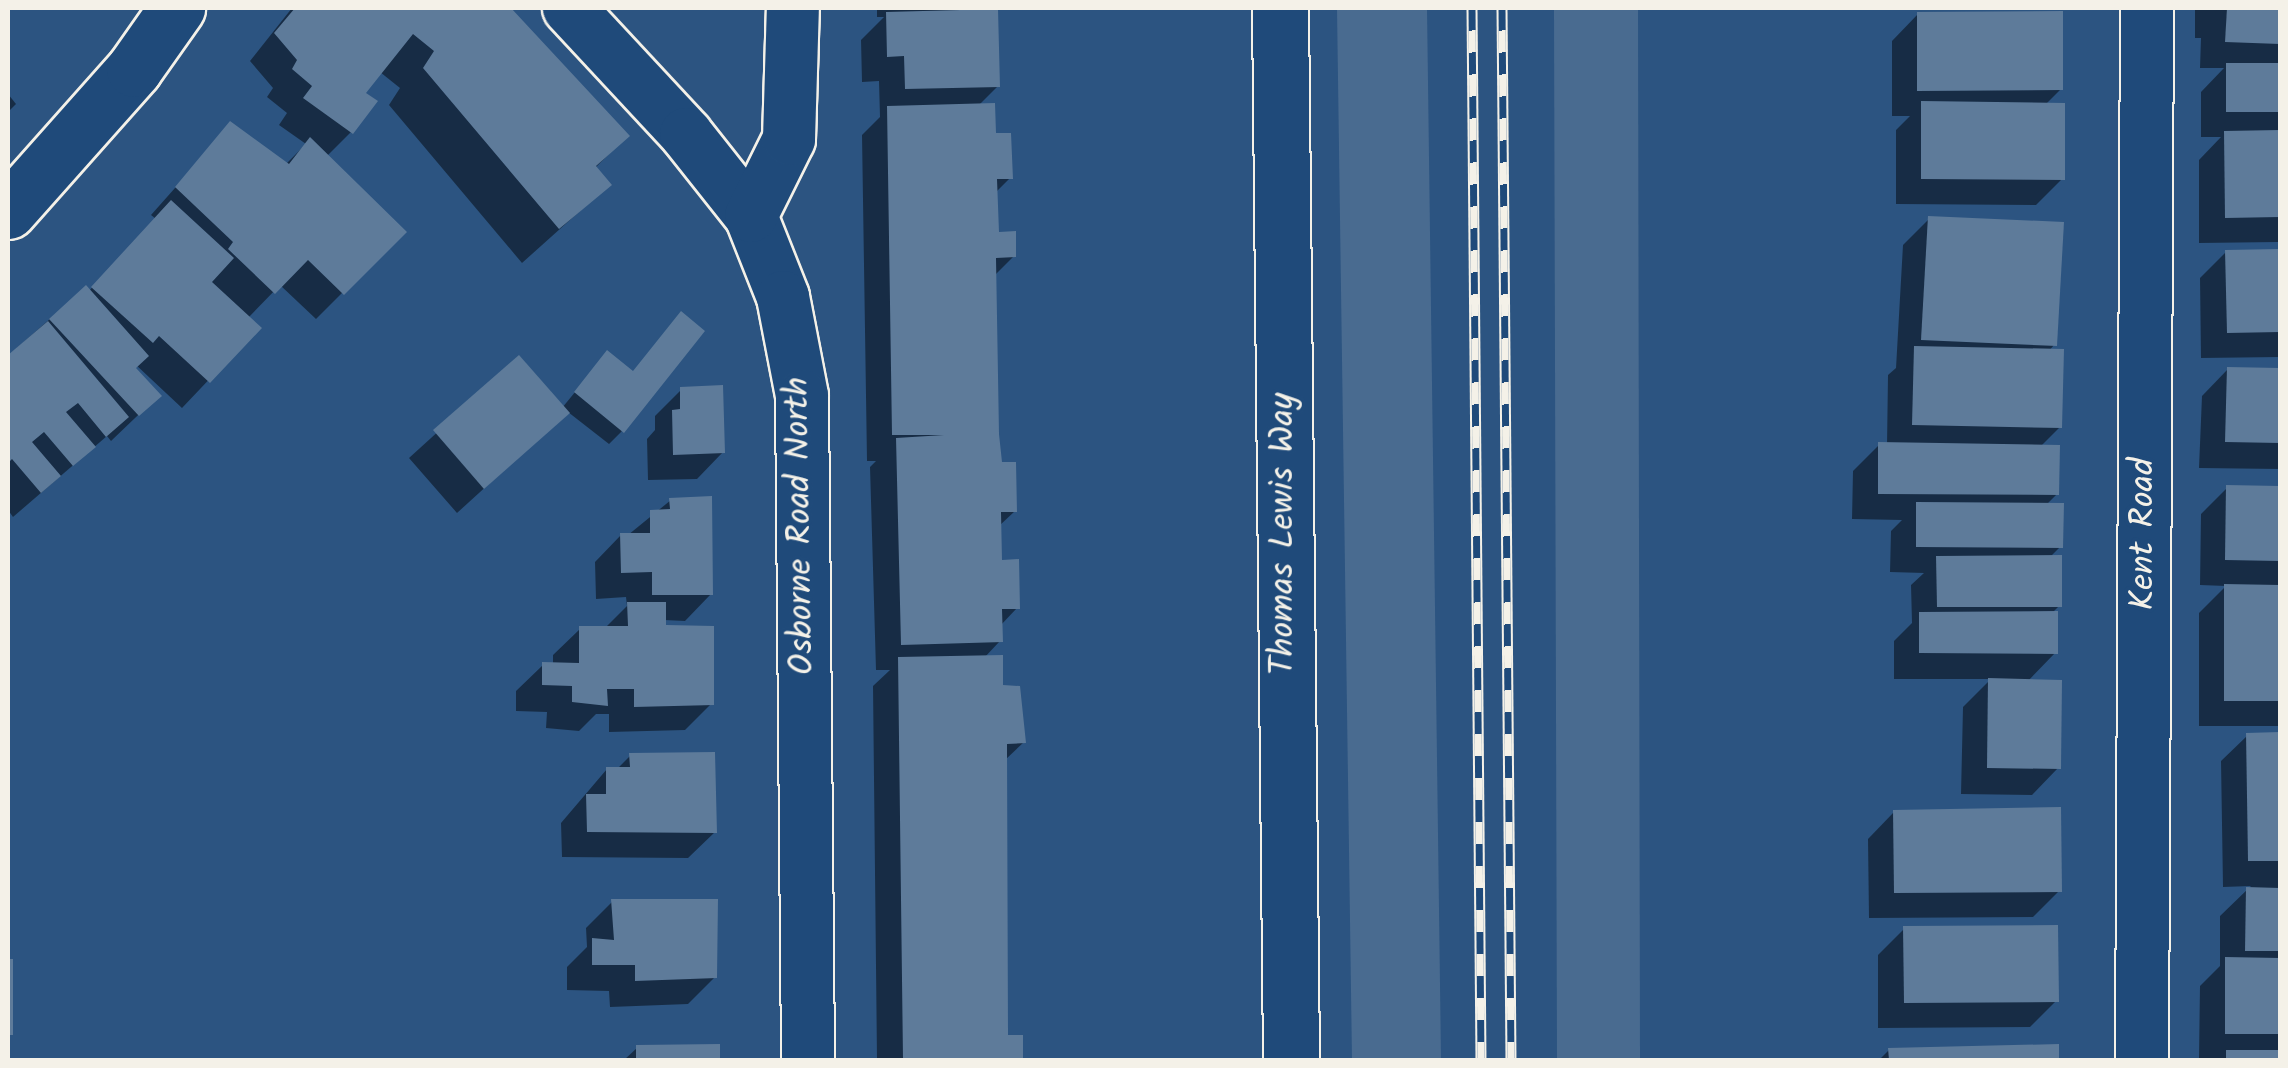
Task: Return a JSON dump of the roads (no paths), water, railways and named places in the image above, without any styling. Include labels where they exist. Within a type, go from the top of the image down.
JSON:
[{"type":"main road","points":[[8,210],[134,69],[177,8]]},
{"type":"main road","name":"Thomas Lewis Way","points":[[1280,8],[1291,1060]]},
{"type":"street","name":"Osborne Road North","points":[[568,8],[686,134],[751,216],[783,297],[802,396],[808,1060]]},
{"type":"street","points":[[751,216],[790,139],[793,8]]},
{"type":"street","name":"Kent Road","points":[[2142,1060],[2147,8]]},
{"type":"railway","points":[[1472,8],[1481,1060]]},
{"type":"railway","points":[[1502,8],[1511,1060]]}]
